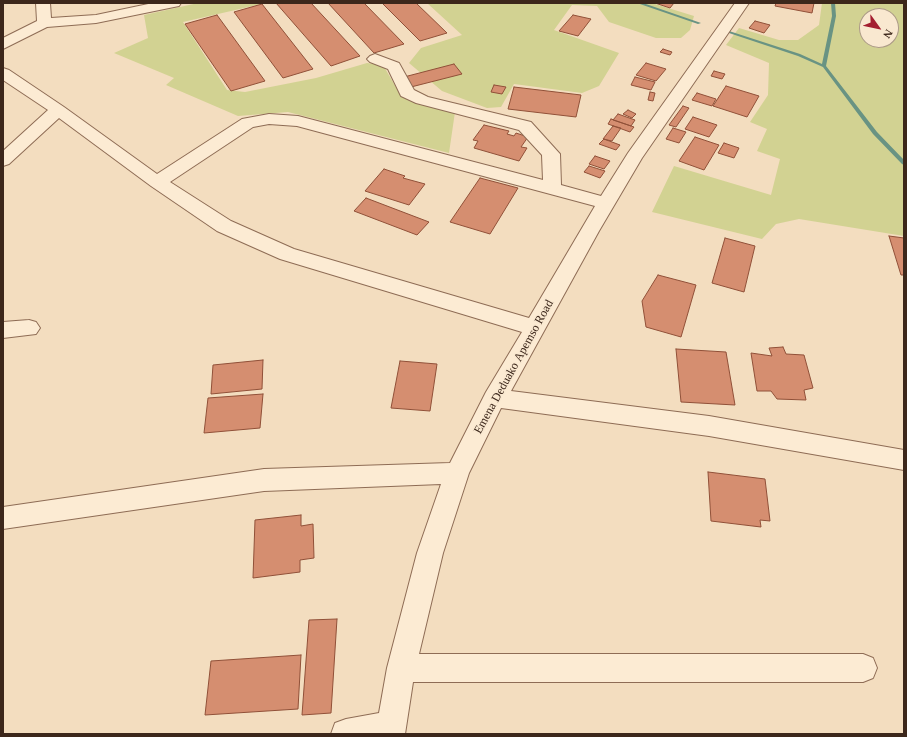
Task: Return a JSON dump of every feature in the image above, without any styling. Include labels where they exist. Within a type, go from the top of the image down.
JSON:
[{"type":"street","points":[[43,3],[44,23]]},
{"type":"street","points":[[3,44],[44,23],[96,19],[174,3]]},
{"type":"street","name":"Emena Deduako Apemso Road","points":[[390,730],[401,668],[430,553],[457,473],[494,398],[536,328],[606,203],[634,157],[742,3]]},
{"type":"street","points":[[375,59],[394,66],[407,93],[422,100],[525,126],[551,154],[552,188]]},
{"type":"street","points":[[3,73],[58,110],[157,182],[224,226],[287,254],[341,272],[536,328]]},
{"type":"street","points":[[3,160],[58,110]]},
{"type":"street","points":[[157,182],[248,123],[269,119],[298,121],[606,203]]},
{"type":"street","points":[[3,330],[29,328]]},
{"type":"street","points":[[494,398],[709,426],[904,460]]},
{"type":"street","points":[[3,518],[264,480],[457,473]]},
{"type":"street","points":[[401,668],[863,668]]},
{"type":"street","points":[[346,734],[390,730]]},
{"type":"green space","points":[[198,3],[266,3],[183,22],[227,90],[245,92],[316,78],[367,63],[383,65],[400,94],[426,106],[455,112],[449,153],[288,112],[238,116],[166,85],[174,78],[114,53],[148,38],[144,15]]},
{"type":"green space","points":[[427,3],[652,3],[694,16],[690,30],[681,38],[656,38],[609,22],[597,6],[572,5],[554,30],[619,53],[599,86],[582,93],[514,84],[501,107],[487,108],[442,91],[409,63],[421,48],[462,35]]},
{"type":"green space","points":[[822,3],[904,3],[904,236],[799,219],[776,224],[762,239],[652,212],[674,166],[771,195],[780,159],[757,151],[767,129],[750,122],[768,95],[769,63],[726,45],[739,28],[779,40],[798,40],[819,25]]},
{"type":"building","points":[[276,3],[311,3],[360,56],[331,66]]},
{"type":"building","points":[[328,3],[364,3],[404,44],[374,53]]},
{"type":"building","points":[[382,3],[416,3],[447,33],[420,41]]},
{"type":"building","points":[[655,3],[674,3],[670,8]]},
{"type":"building","points":[[776,3],[814,3],[812,13],[775,6]]},
{"type":"building","points":[[262,4],[313,69],[283,78],[234,12]]},
{"type":"building","points":[[217,15],[265,81],[231,91],[185,24]]},
{"type":"building","points":[[573,15],[591,19],[578,36],[559,31]]},
{"type":"building","points":[[755,21],[770,25],[764,33],[749,28]]},
{"type":"building","points":[[663,49],[672,52],[670,55],[660,52]]},
{"type":"building","points":[[646,63],[666,69],[656,81],[636,75]]},
{"type":"building","points":[[454,64],[462,74],[411,87],[404,77]]},
{"type":"building","points":[[714,71],[725,74],[722,79],[711,76]]},
{"type":"building","points":[[635,77],[655,82],[651,90],[631,85]]},
{"type":"building","points":[[494,85],[506,87],[502,94],[491,92]]},
{"type":"building","points":[[726,86],[759,96],[747,117],[713,106]]},
{"type":"building","points":[[514,87],[581,95],[576,117],[508,109]]},
{"type":"building","points":[[650,92],[655,93],[653,101],[648,100]]},
{"type":"building","points":[[697,93],[716,99],[712,106],[692,100]]},
{"type":"building","points":[[683,106],[689,108],[676,127],[669,125]]},
{"type":"building","points":[[628,110],[636,114],[632,118],[623,114]]},
{"type":"building","points":[[618,114],[635,120],[631,126],[613,120]]},
{"type":"building","points":[[693,117],[717,125],[709,137],[685,129]]},
{"type":"building","points":[[611,119],[634,127],[630,132],[608,124]]},
{"type":"building","points":[[484,125],[509,131],[507,134],[514,136],[516,133],[528,137],[521,147],[527,148],[519,161],[474,148],[478,141],[473,140]]},
{"type":"building","points":[[613,126],[621,128],[612,141],[603,139]]},
{"type":"building","points":[[673,128],[686,132],[679,143],[666,139]]},
{"type":"building","points":[[695,137],[719,145],[704,170],[679,161]]},
{"type":"building","points":[[604,139],[620,145],[616,150],[599,144]]},
{"type":"building","points":[[724,143],[739,148],[734,158],[718,153]]},
{"type":"building","points":[[595,156],[610,161],[604,169],[589,164]]},
{"type":"building","points":[[589,166],[605,171],[600,178],[584,172]]},
{"type":"building","points":[[384,169],[405,176],[403,178],[425,184],[409,205],[365,191]]},
{"type":"building","points":[[480,178],[518,188],[490,234],[450,222]]},
{"type":"building","points":[[366,198],[429,222],[417,235],[354,211]]},
{"type":"building","points":[[889,236],[904,238],[904,275],[901,275]]},
{"type":"building","points":[[725,238],[755,246],[744,292],[712,283]]},
{"type":"building","points":[[658,275],[696,285],[681,337],[646,327],[642,301]]},
{"type":"building","points":[[783,347],[786,354],[804,355],[813,388],[804,390],[806,400],[777,399],[771,391],[757,391],[751,353],[772,356],[769,348]]},
{"type":"building","points":[[676,349],[726,352],[735,405],[681,402]]},
{"type":"building","points":[[263,360],[262,389],[211,394],[213,365]]},
{"type":"building","points":[[400,361],[437,364],[430,411],[391,408]]},
{"type":"building","points":[[263,394],[260,428],[204,433],[208,398]]},
{"type":"building","points":[[708,472],[765,479],[770,521],[760,520],[761,527],[711,521]]},
{"type":"building","points":[[301,515],[301,526],[313,524],[314,558],[300,560],[300,572],[253,578],[255,520]]},
{"type":"building","points":[[337,619],[331,713],[302,715],[309,620]]},
{"type":"building","points":[[301,655],[298,709],[205,715],[211,661]]},
{"type":"waterway","points":[[639,3],[699,23]]},
{"type":"waterway","points":[[824,66],[834,16],[833,3]]},
{"type":"waterway","points":[[728,32],[799,55],[824,66]]},
{"type":"waterway","points":[[824,66],[875,133],[904,163]]}]
